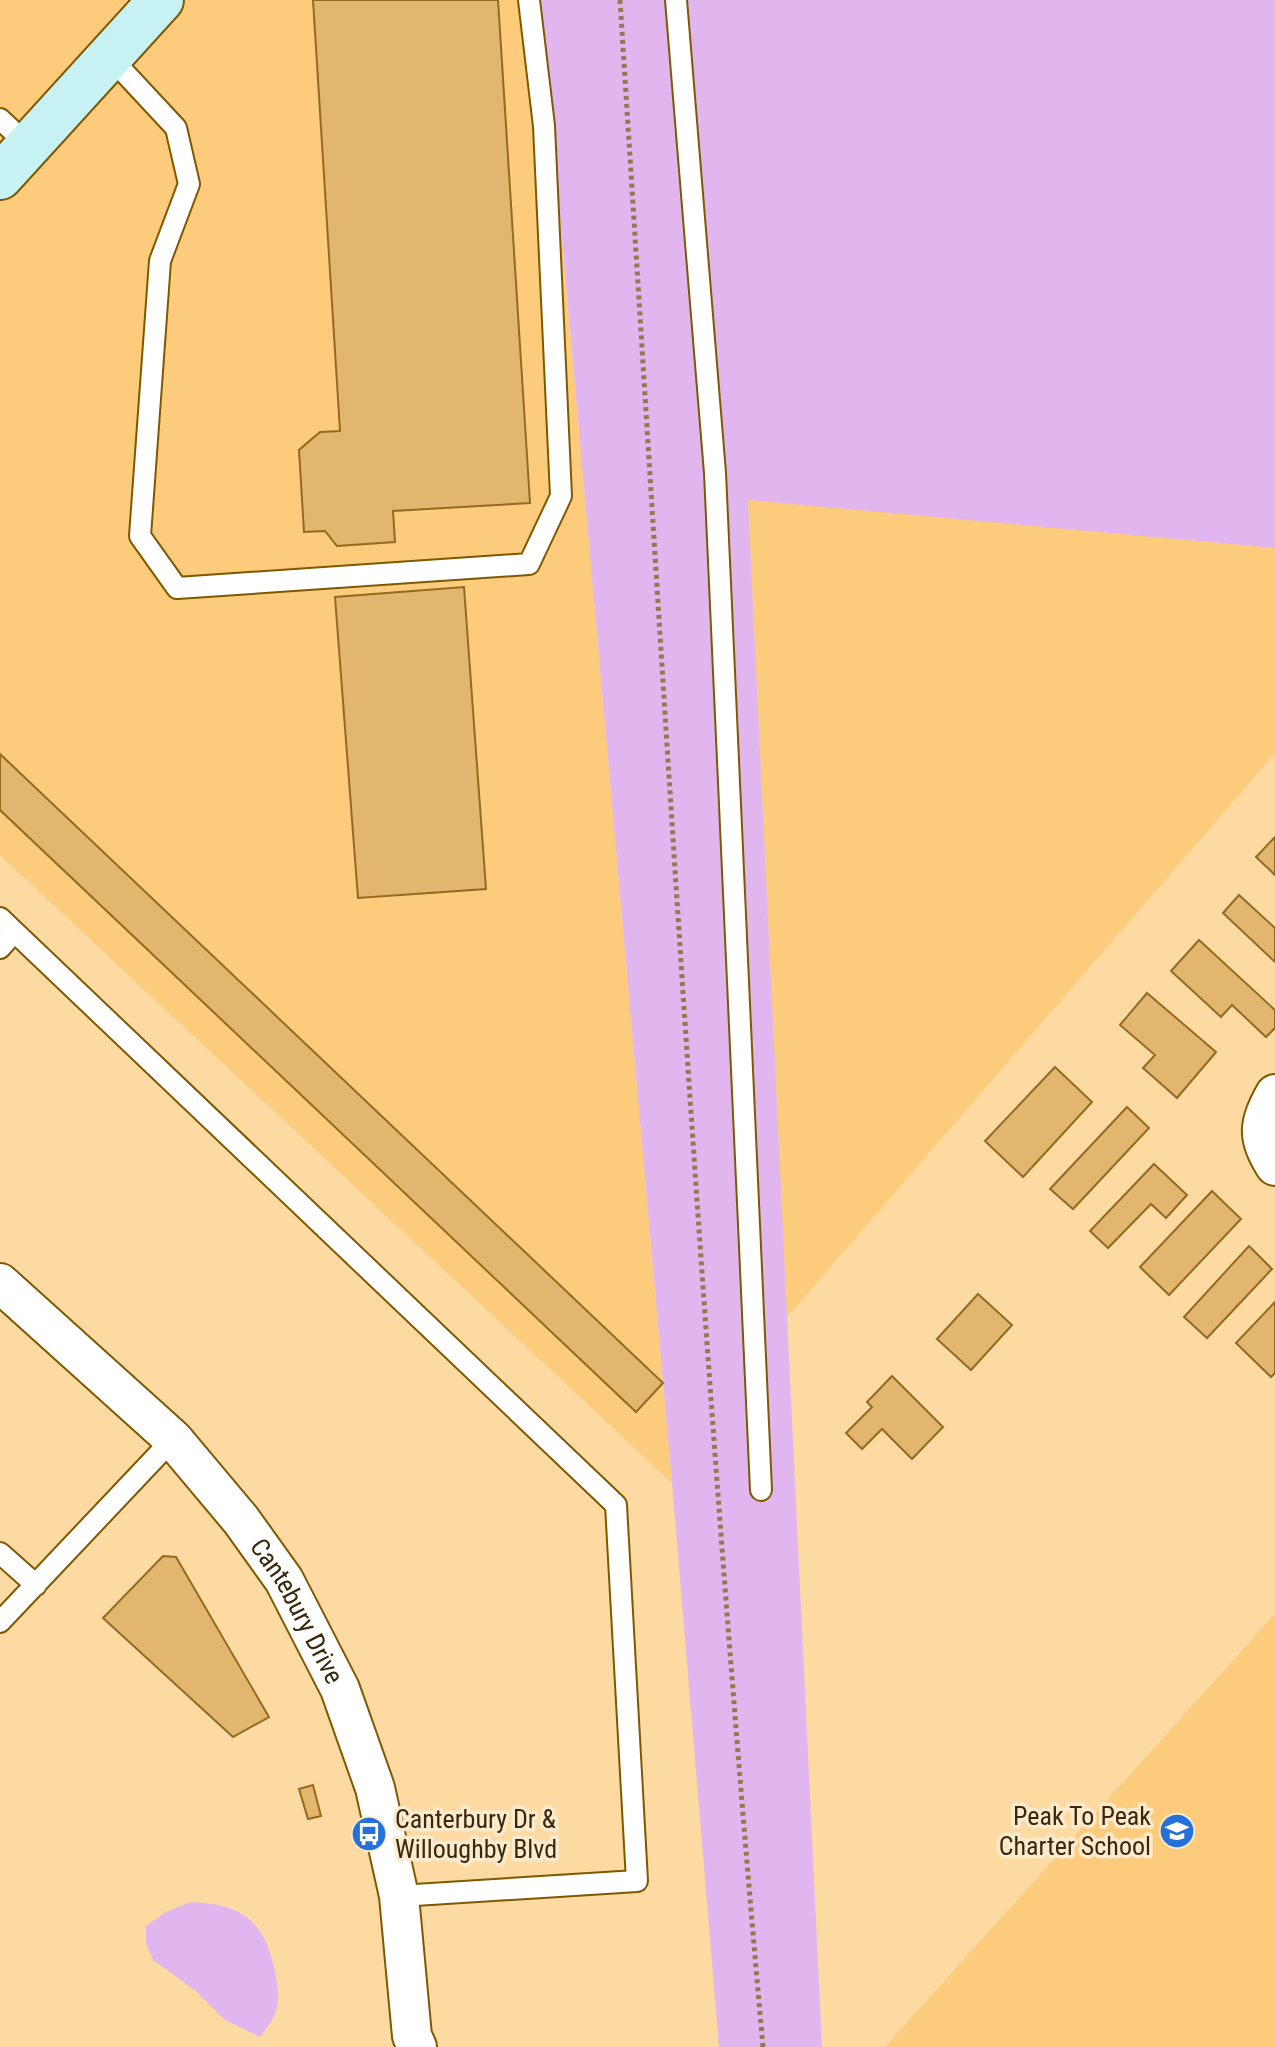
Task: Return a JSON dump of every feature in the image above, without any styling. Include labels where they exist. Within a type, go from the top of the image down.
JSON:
[{"type":"main road","points":[[0,177],[14,132],[109,56],[161,0]]},
{"type":"street","points":[[1275,1094],[1262,1118],[1264,1148],[1275,1166]]},
{"type":"street","name":"Cantebury Drive","points":[[0,1283],[173,1439],[241,1520],[284,1580],[340,1689],[375,1788],[399,1896],[412,2043]]},
{"type":"lane","points":[[109,56],[176,128],[189,184],[160,261],[140,536],[177,588],[529,564],[561,496],[544,126],[529,0]]},
{"type":"lane","points":[[676,0],[715,473],[761,1490]]},
{"type":"lane","points":[[0,948],[7,925],[616,1505],[637,1881],[399,1896]]},
{"type":"lane","points":[[0,1622],[173,1439]]},
{"type":"lane","points":[[0,1553],[36,1585]]},
{"type":"path","points":[[620,0],[708,1356],[734,1721],[763,2047]]},
{"type":"shaded area","points":[[0,0],[541,0],[672,1483],[0,855]]},
{"type":"shaded area","points":[[541,0],[1275,0],[1275,548],[748,500],[822,2047],[719,2047]]},
{"type":"shaded area","points":[[748,499],[1275,548],[1275,753],[787,1317]]},
{"type":"shaded area","name":"Peak To Peak Charter School","points":[[1274,1615],[1275,2047],[885,2047]]},
{"type":"shaded area","points":[[191,1902],[236,1911],[247,1917],[263,1937],[275,1973],[278,2001],[275,2014],[260,2037],[225,2020],[196,1991],[153,1960],[146,1944],[146,1926],[166,1912]]},
{"type":"building","points":[[313,0],[498,0],[530,503],[393,511],[395,542],[337,546],[325,531],[304,532],[299,450],[320,432],[340,431]]},
{"type":"building","points":[[464,587],[486,889],[358,898],[335,597]]},
{"type":"building","points":[[0,754],[663,1383],[636,1412],[0,810]]},
{"type":"building","points":[[1275,837],[1275,875],[1256,857]]},
{"type":"building","points":[[1239,895],[1275,928],[1275,962],[1223,913]]},
{"type":"building","points":[[1199,940],[1275,1010],[1275,1028],[1266,1037],[1232,1005],[1221,1017],[1171,971]]},
{"type":"building","points":[[1147,993],[1216,1052],[1177,1098],[1143,1068],[1155,1055],[1120,1025]]},
{"type":"building","points":[[1055,1067],[1092,1102],[1023,1177],[985,1141]]},
{"type":"building","points":[[1127,1107],[1149,1128],[1073,1209],[1050,1189]]},
{"type":"building","points":[[1154,1164],[1187,1195],[1166,1218],[1151,1204],[1108,1248],[1090,1231]]},
{"type":"building","points":[[1212,1191],[1241,1219],[1169,1295],[1140,1267]]},
{"type":"building","points":[[1249,1246],[1272,1269],[1207,1338],[1184,1317]]},
{"type":"building","points":[[978,1294],[1012,1325],[971,1370],[937,1339]]},
{"type":"building","points":[[1275,1302],[1275,1373],[1271,1377],[1236,1343]]},
{"type":"building","points":[[892,1376],[943,1427],[912,1459],[882,1429],[862,1449],[846,1433],[872,1407],[867,1402]]},
{"type":"building","points":[[163,1556],[176,1557],[269,1717],[233,1737],[103,1618]]},
{"type":"building","points":[[313,1785],[321,1816],[308,1819],[299,1789]]},
{"type":"place","name":"Peak To Peak Charter School","points":[[1177,1831]]},
{"type":"place","name":"Canterbury Dr & Willoughby Blvd","points":[[369,1834]]}]
